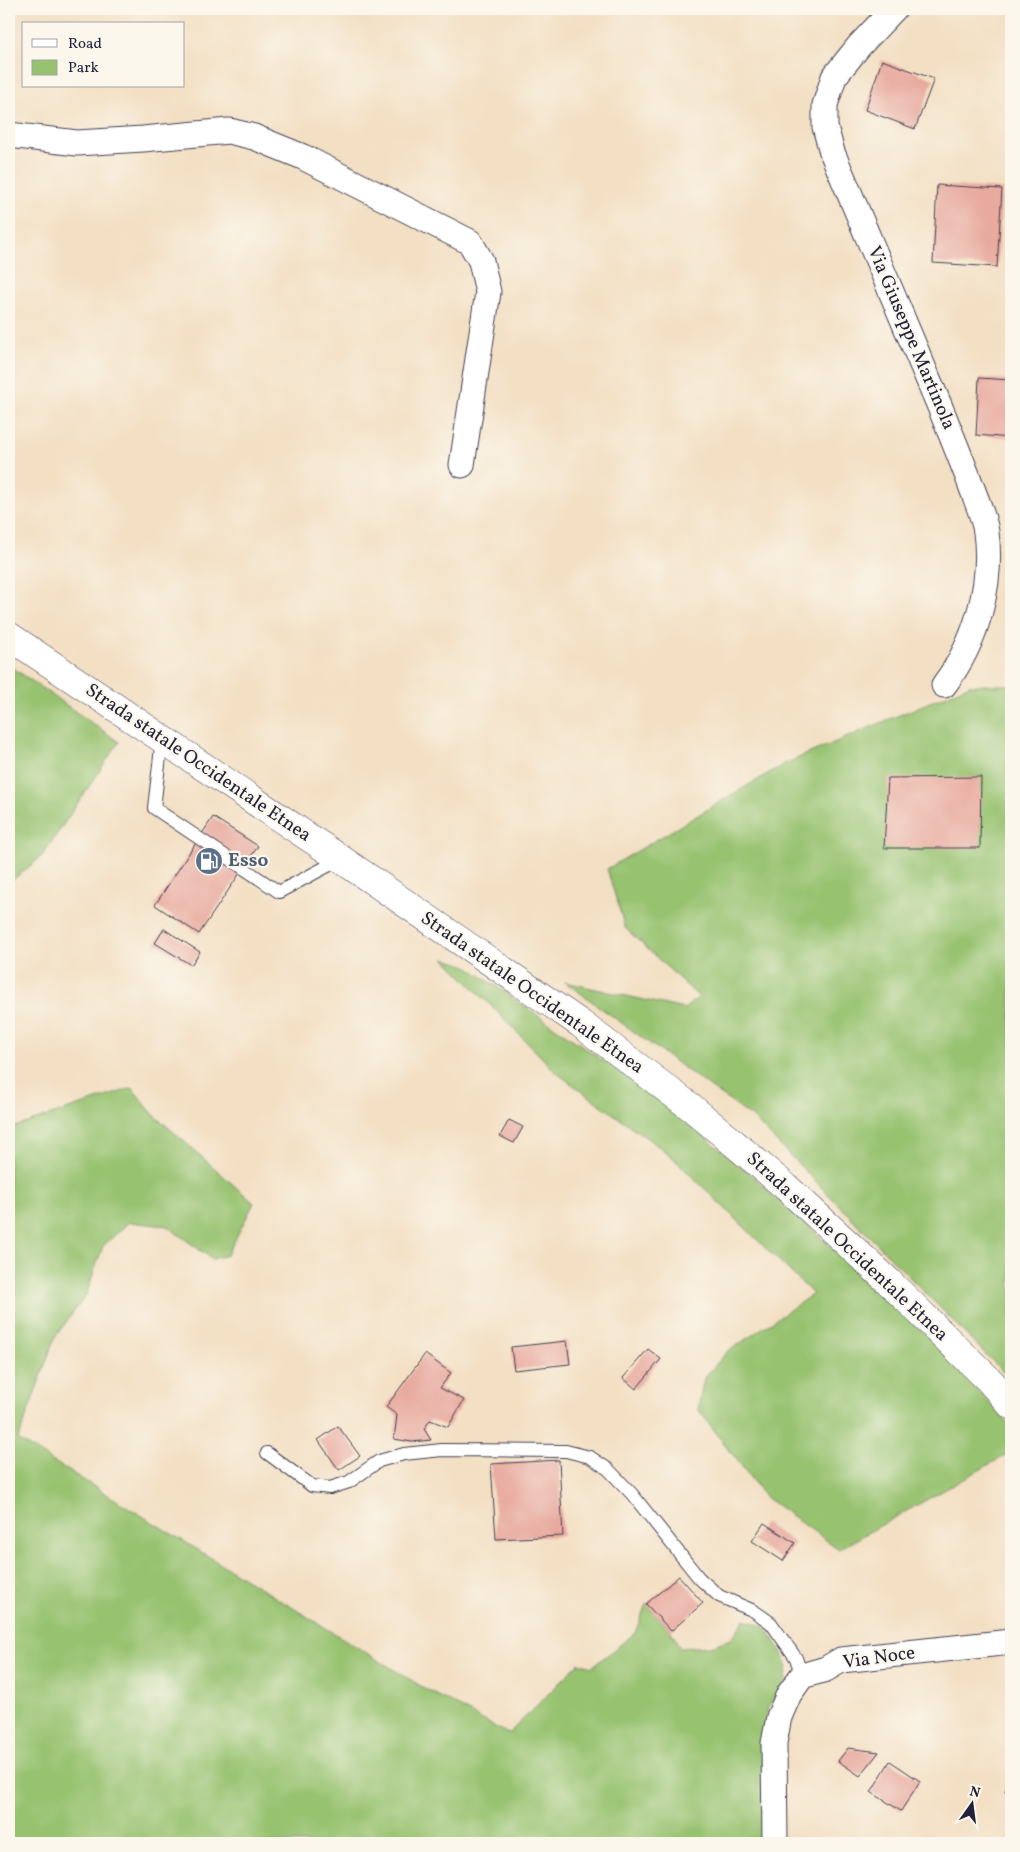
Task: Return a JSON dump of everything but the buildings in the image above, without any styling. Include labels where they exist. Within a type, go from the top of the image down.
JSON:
[{"type":"main road","name":"Strada statale Occidentale Etnea","points":[[9,636],[341,859],[581,1024],[692,1108],[786,1187],[888,1281],[1011,1404]]},
{"type":"street","name":"Via Giuseppe Martinola","points":[[894,9],[858,46],[834,77],[825,105],[825,127],[832,152],[960,456],[980,508],[986,530],[986,582],[980,608],[969,645],[956,670],[944,685]]},
{"type":"street","points":[[9,135],[77,143],[143,140],[229,131],[254,137],[303,157],[470,242],[481,261],[488,292],[462,465]]},
{"type":"street","name":"Via Noce","points":[[802,1676],[826,1669],[842,1660],[1011,1642]]},
{"type":"street","points":[[775,1843],[774,1743],[778,1718],[789,1694],[802,1676]]},
{"type":"lane","points":[[162,739],[154,808],[279,892],[341,859]]},
{"type":"lane","points":[[266,1453],[312,1486],[330,1488],[349,1482],[379,1462],[404,1454],[442,1450],[566,1451],[590,1457],[608,1469],[632,1494],[706,1584],[719,1596],[754,1611],[771,1623],[796,1658],[802,1676]]},
{"type":"green space","points":[[9,665],[119,742],[42,856],[9,883]]},
{"type":"green space","points":[[970,685],[1011,685],[1011,1380],[753,1118],[565,982],[684,1009],[699,997],[625,928],[607,869],[784,764]]},
{"type":"green space","points":[[444,958],[467,966],[650,1093],[748,1172],[909,1317],[1011,1426],[1011,1461],[1006,1455],[839,1549],[765,1497],[698,1409],[704,1378],[727,1352],[813,1294],[669,1154],[558,1074]]},
{"type":"green space","points":[[132,1088],[153,1114],[254,1203],[227,1255],[212,1259],[167,1226],[129,1222],[103,1246],[86,1295],[55,1337],[18,1440],[424,1688],[508,1734],[579,1663],[592,1667],[635,1633],[646,1604],[671,1631],[680,1648],[710,1646],[731,1639],[745,1619],[766,1627],[780,1649],[788,1667],[785,1684],[768,1707],[763,1731],[763,1843],[9,1843],[9,1129]]},
{"type":"place","name":"Esso","points":[[209,861]]}]
